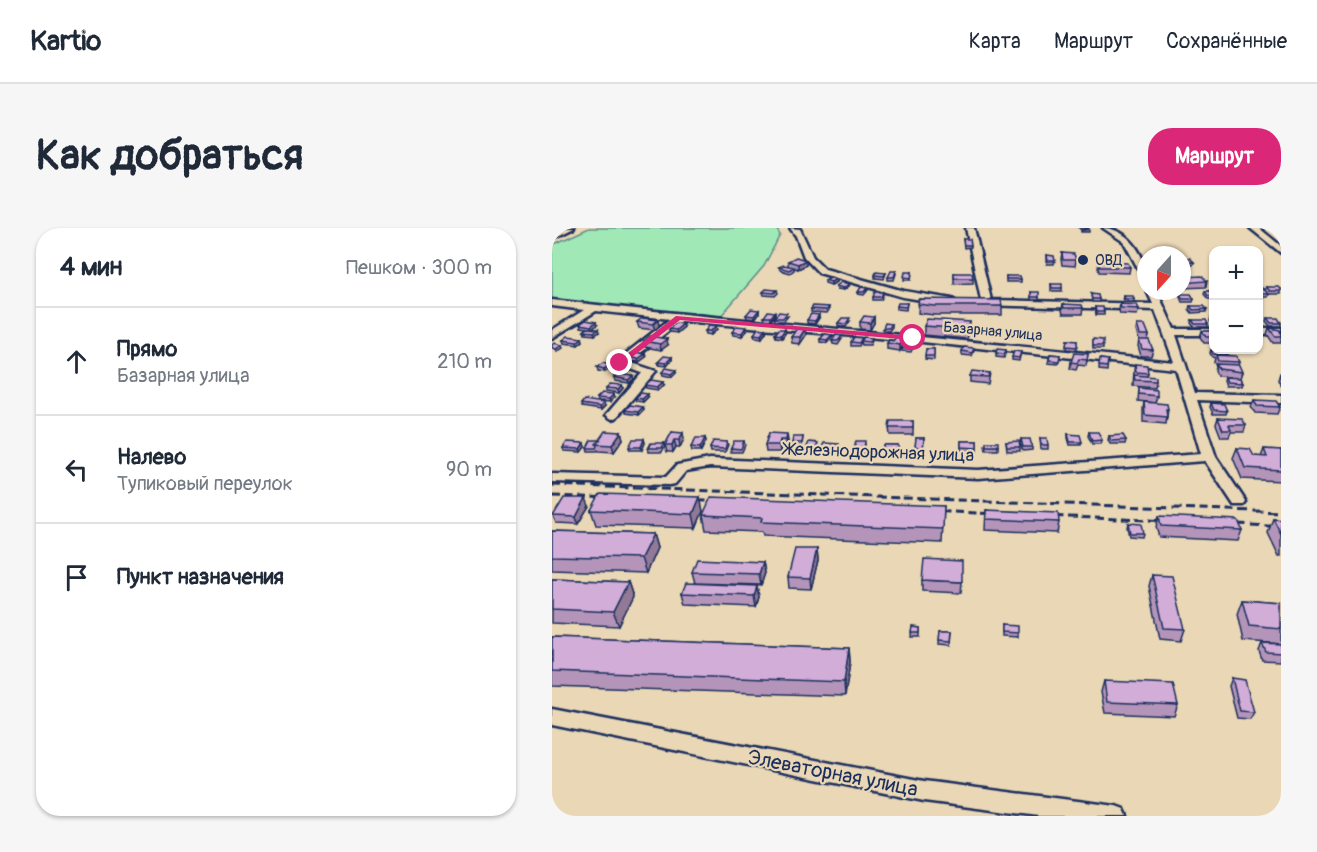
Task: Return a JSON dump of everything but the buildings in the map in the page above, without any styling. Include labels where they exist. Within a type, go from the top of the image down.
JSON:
[{"type":"street","points":[[552,236],[570,228]]},
{"type":"street","points":[[794,228],[803,239],[806,252],[812,262],[822,271],[903,294],[965,303],[1159,307]]},
{"type":"street","points":[[970,228],[987,304]]},
{"type":"street","points":[[1107,228],[1127,240],[1137,258]]},
{"type":"street","points":[[1254,228],[1281,250]]},
{"type":"street","points":[[1156,300],[1170,332],[1209,457],[1239,502]]},
{"type":"street","name":"Базарная улица","points":[[552,303],[1102,356],[1180,366]]},
{"type":"street","points":[[552,335],[594,308]]},
{"type":"street","points":[[612,415],[650,371],[620,363],[679,317]]},
{"type":"street","points":[[1263,331],[1281,331]]},
{"type":"street","points":[[1170,332],[1209,332]]},
{"type":"street","points":[[1189,396],[1281,399]]},
{"type":"street","name":"Железнодорожная улица","points":[[552,478],[670,481],[682,468],[710,463],[978,474],[1209,457]]},
{"type":"street","name":"Элеваторная улица","points":[[552,717],[924,791],[1116,816]]},
{"type":"green space","points":[[589,228],[776,228],[780,235],[764,266],[720,317],[552,299],[552,245]]},
{"type":"railway","points":[[552,485],[1281,512]]},
{"type":"railway","points":[[552,496],[615,498]]},
{"type":"railway","points":[[684,500],[726,502]]},
{"type":"railway","points":[[927,511],[1002,514]]},
{"type":"railway","points":[[1041,516],[1173,521]]},
{"type":"railway","points":[[1224,523],[1281,527]]},
{"type":"place","name":"ОВД","points":[[1083,260]]},
{"type":"route","points":[[620,363],[679,317],[913,338]]}]
